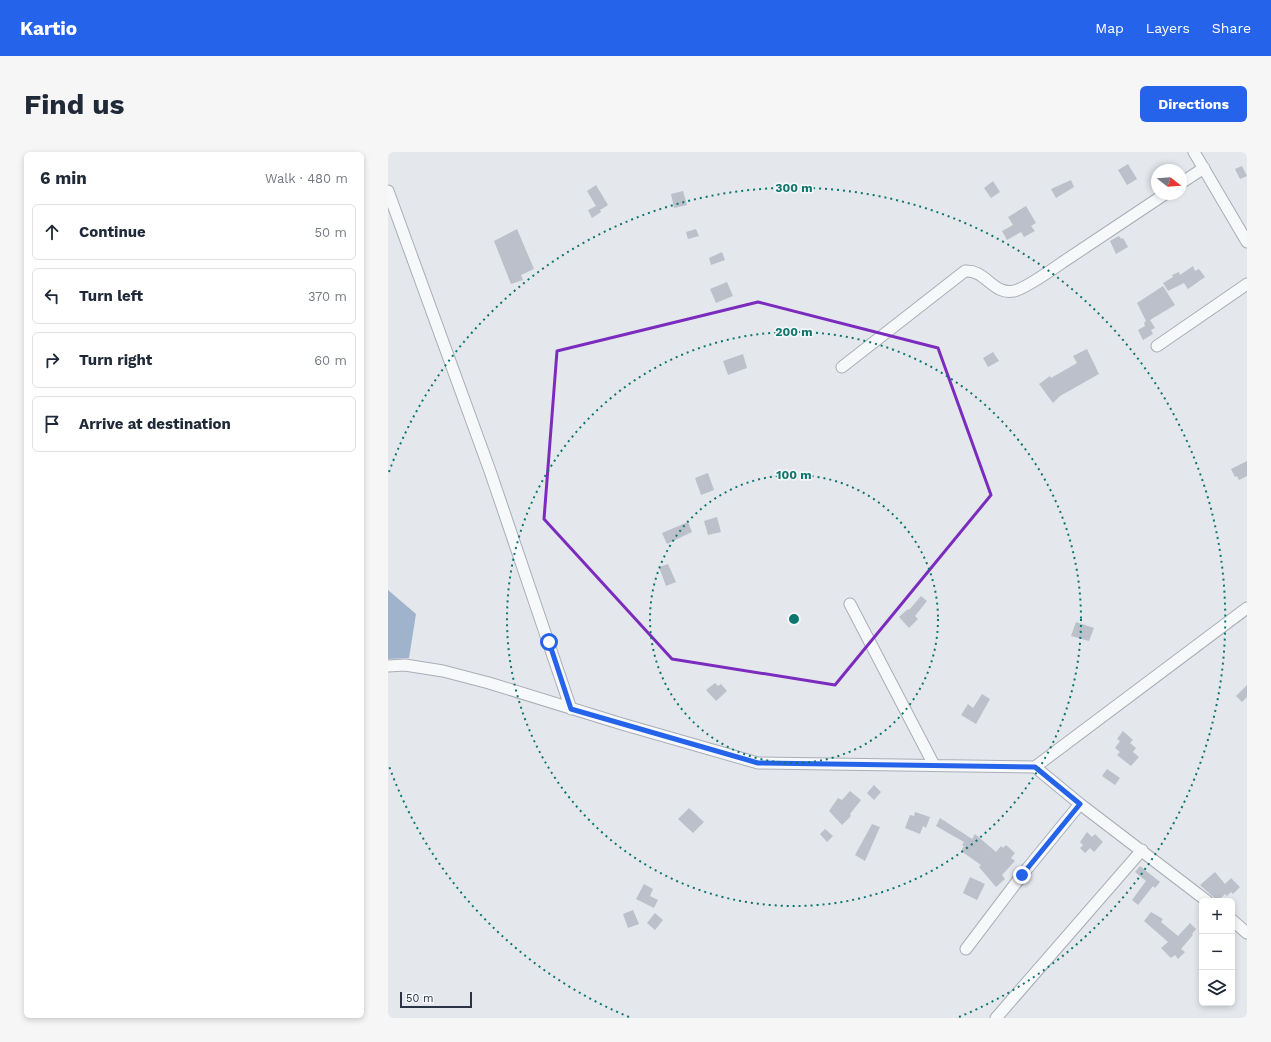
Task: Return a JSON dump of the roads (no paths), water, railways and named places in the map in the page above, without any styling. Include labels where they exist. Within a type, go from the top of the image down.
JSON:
[{"type":"street","points":[[1194,152],[1247,242]]},
{"type":"street","points":[[1187,179],[1204,168]]},
{"type":"street","points":[[388,191],[490,472],[571,709]]},
{"type":"street","points":[[842,367],[965,271],[972,270],[979,273],[1000,289],[1014,291],[1049,272],[1156,200]]},
{"type":"street","points":[[1157,346],[1247,284]]},
{"type":"street","points":[[850,604],[934,765]]},
{"type":"street","points":[[388,666],[405,665],[443,671],[489,683],[571,709],[758,763],[1035,767],[1247,608]]},
{"type":"street","points":[[1035,767],[1080,804],[1203,898]]},
{"type":"street","points":[[966,948],[1022,875],[1080,804]]},
{"type":"street","points":[[996,1018],[1142,850]]},
{"type":"street","points":[[1235,923],[1247,933]]},
{"type":"water","points":[[388,590],[416,614],[409,658],[388,659]]}]
